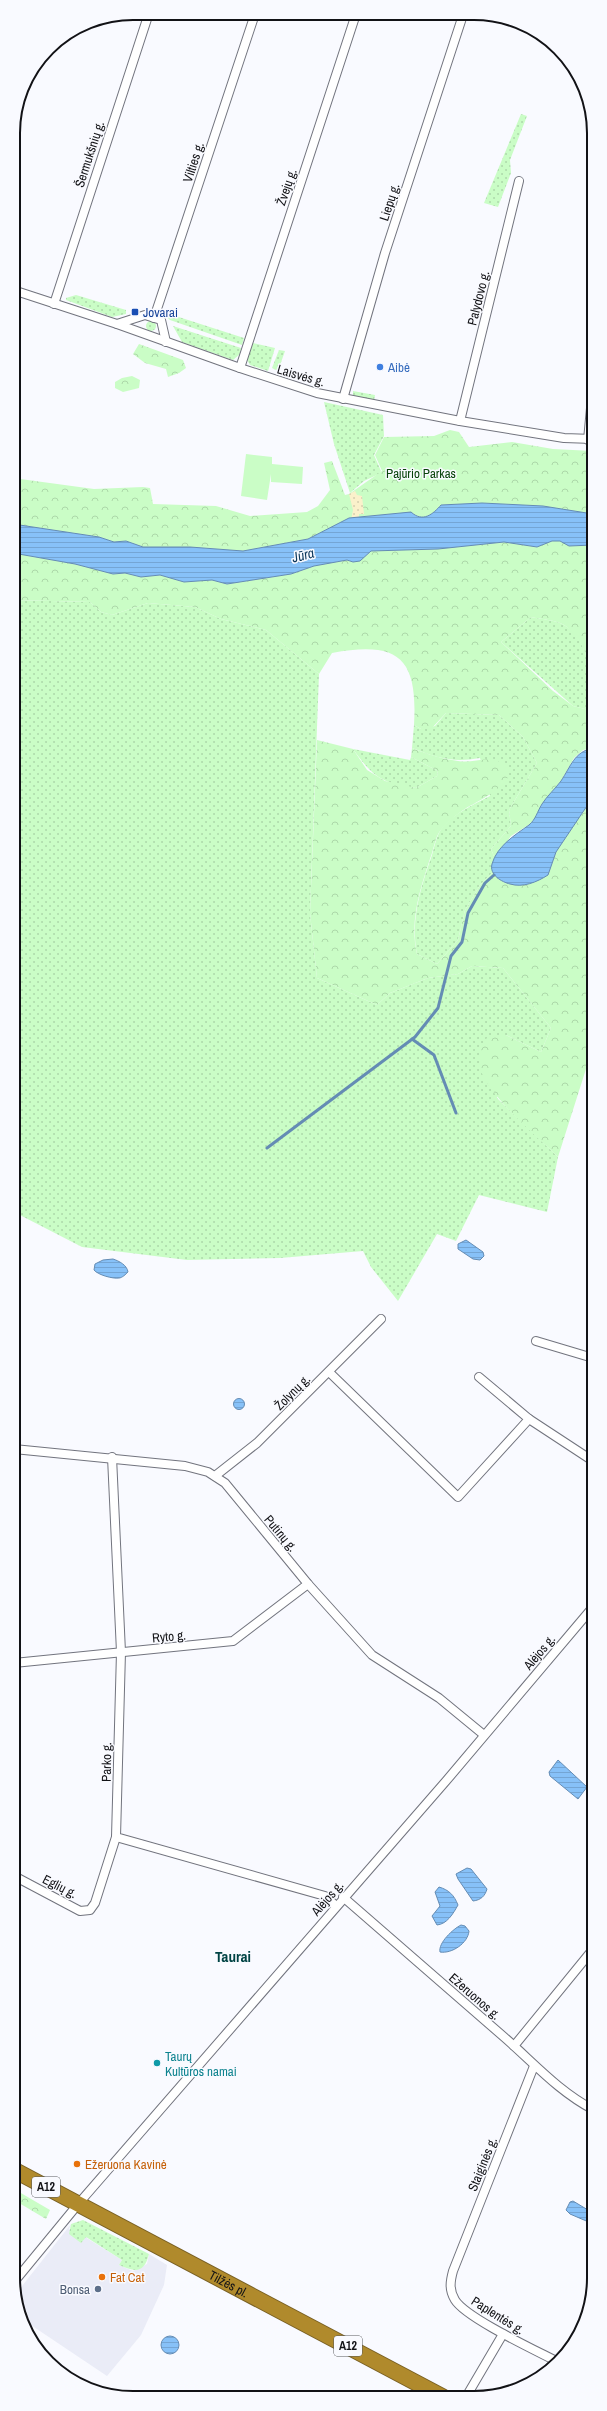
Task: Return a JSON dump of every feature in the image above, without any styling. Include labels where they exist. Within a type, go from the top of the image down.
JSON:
[{"type":"highway","name":"Tilžės pl.","points":[[20,2173],[432,2391]]},
{"type":"street","name":"Šermukšnių g.","points":[[54,304],[147,20]]},
{"type":"street","name":"Vilties g.","points":[[154,318],[253,20]]},
{"type":"street","name":"Žvejų g.","points":[[240,368],[354,20]]},
{"type":"street","name":"Liepų g.","points":[[343,399],[385,254],[461,20]]},
{"type":"street","name":"Palydovo g.","points":[[460,421],[519,181]]},
{"type":"street","name":"Laisvės g.","points":[[20,292],[117,324],[240,368],[343,399],[460,421],[587,439]]},
{"type":"street","points":[[117,324],[145,315],[161,320],[166,342]]},
{"type":"street","name":"Žolynų g.","points":[[215,1476],[257,1443],[381,1319]]},
{"type":"street","points":[[536,1341],[587,1356]]},
{"type":"street","points":[[329,1372],[458,1497],[529,1419]]},
{"type":"street","points":[[478,1378],[529,1419],[587,1457]]},
{"type":"street","name":"Putinų g.","points":[[20,1449],[112,1457],[185,1466],[215,1476],[225,1483],[308,1584],[372,1655],[439,1698],[484,1735]]},
{"type":"street","name":"Parko g.","points":[[112,1457],[121,1652],[116,1837]]},
{"type":"street","name":"Ryto g.","points":[[20,1662],[233,1641],[308,1584]]},
{"type":"street","name":"Alėjos g.","points":[[20,2275],[79,2203],[587,1615]]},
{"type":"street","points":[[116,1837],[319,1894],[325,1896],[336,1906]]},
{"type":"street","name":"Eglių g.","points":[[20,1879],[80,1910],[90,1910],[95,1903],[116,1837]]},
{"type":"street","name":"Ežeruonos g.","points":[[343,1897],[514,2046],[564,2092],[587,2106]]},
{"type":"street","points":[[514,2046],[587,1957]]},
{"type":"street","name":"Staiginės g.","points":[[453,2271],[534,2066]]},
{"type":"street","name":"Paplentės g.","points":[[453,2271],[450,2284],[456,2302],[482,2322],[552,2359]]},
{"type":"street","points":[[470,2391],[503,2334]]},
{"type":"shaded area","points":[[71,2224],[69,2229],[81,2243],[85,2237],[122,2260],[119,2265],[133,2271],[147,2264],[149,2254],[167,2265],[164,2285],[141,2335],[107,2376],[31,2325],[24,2307],[21,2288]]},
{"type":"green space","points":[[521,114],[527,116],[510,160],[511,173],[498,207],[484,203]]},
{"type":"green space","points":[[76,295],[126,310],[126,314],[112,317],[66,300],[66,298]]},
{"type":"green space","points":[[160,311],[244,338],[242,345],[170,320]]},
{"type":"green space","points":[[149,321],[153,321],[155,322],[155,330],[149,331],[146,328],[146,324]]},
{"type":"green space","points":[[173,326],[241,348],[240,354],[233,360],[182,342]]},
{"type":"green space","points":[[253,343],[275,348],[268,371],[250,365],[247,360]]},
{"type":"green space","points":[[139,344],[183,360],[186,368],[179,373],[168,377],[166,369],[145,363],[133,354]]},
{"type":"green space","points":[[279,350],[285,351],[278,371],[272,368]]},
{"type":"green space","points":[[132,376],[140,380],[139,388],[123,392],[115,388],[115,382],[122,378]]},
{"type":"green space","points":[[353,391],[375,395],[374,401],[353,396]]},
{"type":"green space","points":[[324,402],[383,415],[384,436],[374,455],[381,471],[379,474],[364,481],[350,493],[334,444]]},
{"type":"green space","name":"Pajūrio Parkas","points":[[450,430],[459,432],[469,447],[512,442],[553,449],[587,451],[587,513],[542,506],[482,503],[441,505],[431,514],[424,517],[420,517],[411,512],[349,518],[308,539],[243,551],[190,547],[143,547],[126,541],[114,542],[99,537],[20,525],[20,479],[94,489],[150,488],[153,504],[216,506],[250,516],[307,512],[318,506],[330,490],[324,463],[332,461],[345,495],[349,494],[382,471],[375,455],[384,437],[434,436]]},
{"type":"green space","points":[[246,454],[272,457],[272,464],[303,467],[302,484],[271,482],[271,474],[267,500],[241,496]]},
{"type":"green space","points":[[552,541],[560,541],[569,546],[587,545],[587,661],[583,647],[574,634],[561,623],[552,621],[531,617],[501,642],[553,691],[573,706],[587,710],[587,749],[583,750],[574,758],[561,781],[541,805],[539,813],[530,824],[511,836],[495,859],[491,849],[511,826],[509,810],[537,763],[523,737],[499,715],[446,713],[431,729],[421,729],[414,725],[412,683],[407,669],[399,659],[388,653],[373,650],[355,650],[332,653],[319,674],[266,630],[221,619],[195,607],[148,603],[112,615],[101,612],[90,602],[20,600],[20,554],[75,564],[113,574],[125,573],[141,577],[160,575],[184,582],[212,580],[227,584],[291,574],[314,566],[347,560],[353,562],[367,555],[371,551],[438,549],[504,542],[537,547]]},
{"type":"green space","points":[[20,600],[90,602],[101,612],[112,615],[148,603],[195,607],[221,619],[266,630],[319,674],[310,913],[317,978],[377,1005],[390,993],[428,978],[458,974],[472,966],[503,968],[551,1028],[541,1052],[506,1035],[497,1098],[558,1157],[547,1212],[479,1195],[456,1241],[437,1234],[398,1301],[371,1267],[363,1251],[280,1258],[187,1260],[82,1247],[20,1215]]},
{"type":"green space","points":[[531,617],[561,623],[570,629],[580,641],[587,660],[587,710],[573,706],[501,642]]},
{"type":"green space","points":[[446,713],[499,715],[523,737],[537,763],[509,810],[511,826],[491,849],[495,859],[492,865],[493,872],[480,885],[465,910],[458,940],[437,964],[417,954],[415,941],[418,903],[436,840],[440,831],[449,820],[490,796],[480,758],[462,760],[445,759],[412,748],[414,725],[421,729],[435,726]]},
{"type":"green space","points":[[317,740],[353,749],[367,770],[385,781],[416,788],[437,776],[438,771],[411,757],[412,748],[446,759],[464,762],[486,759],[496,760],[508,769],[508,776],[497,790],[455,816],[442,828],[436,839],[420,890],[414,929],[417,954],[437,964],[458,940],[465,910],[480,885],[493,872],[505,883],[548,875],[556,852],[587,806],[587,1066],[558,1157],[502,1103],[485,1079],[480,1068],[479,1060],[482,1047],[488,1036],[506,1035],[541,1052],[551,1028],[503,968],[472,966],[458,974],[428,978],[390,993],[377,1005],[317,978],[310,913]]},
{"type":"green space","points":[[353,749],[410,760],[411,757],[438,771],[437,776],[416,788],[394,784],[372,772]]},
{"type":"green space","points":[[20,2192],[50,2210],[46,2219],[20,2204]]},
{"type":"green space","points":[[83,2220],[149,2254],[147,2261],[142,2268],[134,2270],[119,2265],[122,2260],[86,2237],[81,2243],[69,2234],[71,2224]]},
{"type":"sand","points":[[355,491],[357,495],[362,496],[364,514],[359,514],[359,518],[356,518],[354,525],[350,525],[353,510],[349,494]]},
{"type":"water","name":"Jūra","points":[[482,503],[543,506],[587,513],[587,545],[569,546],[560,541],[552,541],[537,547],[504,542],[438,549],[371,551],[360,561],[353,562],[347,560],[314,566],[291,574],[227,584],[212,580],[184,582],[160,575],[141,577],[125,573],[113,574],[75,564],[20,554],[20,525],[99,537],[114,542],[126,541],[143,547],[190,547],[243,551],[308,539],[349,518],[411,512],[420,517],[424,517],[431,514],[441,505]]},
{"type":"water","points":[[587,750],[587,806],[556,852],[548,875],[535,882],[525,885],[515,885],[503,882],[494,875],[492,871],[494,858],[502,846],[531,823],[544,801],[561,781],[577,756]]},
{"type":"water","points":[[466,1240],[483,1252],[484,1256],[480,1260],[473,1259],[458,1249],[458,1244]]},
{"type":"water","points":[[113,1259],[126,1267],[128,1272],[123,1277],[110,1277],[99,1274],[94,1270],[95,1264],[103,1260]]},
{"type":"water","points":[[237,1399],[241,1399],[243,1400],[243,1408],[237,1409],[234,1406],[234,1402]]},
{"type":"water","points":[[558,1760],[587,1787],[578,1799],[550,1776],[549,1772]]},
{"type":"water","points":[[467,1868],[471,1869],[487,1889],[485,1894],[478,1900],[473,1901],[456,1874]]},
{"type":"water","points":[[439,1887],[451,1893],[458,1905],[447,1921],[437,1925],[432,1916],[440,1906],[435,1892]]},
{"type":"water","points":[[461,1925],[465,1926],[469,1931],[466,1940],[459,1947],[449,1951],[440,1952],[441,1945],[450,1933]]},
{"type":"water","points":[[573,2201],[587,2209],[587,2221],[570,2214],[566,2210],[570,2202]]},
{"type":"water","points":[[170,2336],[176,2339],[179,2345],[176,2351],[170,2354],[164,2351],[161,2345],[164,2339]]},
{"type":"waterway","points":[[267,1148],[415,1037],[438,1008],[451,956],[462,942],[468,913],[485,883],[494,875]]},
{"type":"waterway","points":[[412,1039],[434,1055],[456,1113]]},
{"type":"place","name":"Jovarai","points":[[135,312]]},
{"type":"place","name":"Aibė","points":[[380,367]]},
{"type":"place","name":"Taurų Kultūros namai","points":[[157,2063]]},
{"type":"place","name":"Ežeruona Kavinė","points":[[77,2164]]},
{"type":"place","name":"Fat Cat","points":[[102,2277]]},
{"type":"place","name":"Bonsa","points":[[98,2289]]},
{"type":"district","name":"Taurai","points":[[233,1957]]}]
